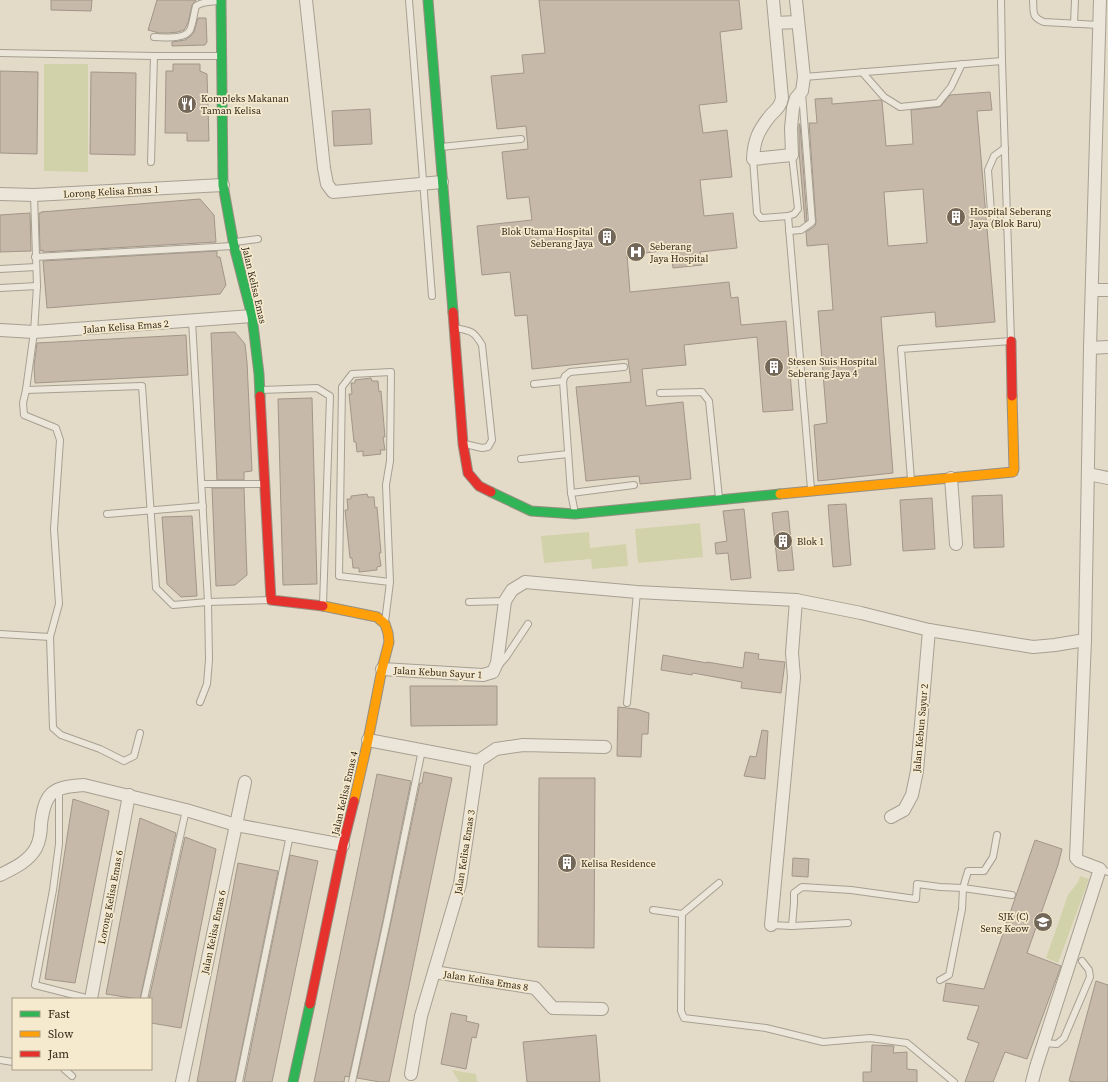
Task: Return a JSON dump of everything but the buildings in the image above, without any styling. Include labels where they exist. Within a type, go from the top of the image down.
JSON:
[{"type":"street","points":[[306,0],[324,168],[328,184],[333,192],[442,182]]},
{"type":"street","points":[[428,0],[463,444],[468,473],[479,486],[531,511],[575,514],[1013,472],[1011,341]]},
{"type":"street","points":[[773,0],[782,98],[781,105],[771,114],[761,128],[754,144],[753,159],[792,155],[791,128],[793,108],[796,98],[802,91],[804,77],[796,0]]},
{"type":"street","points":[[1032,1082],[1044,1043],[1104,871],[1076,858],[1085,640],[1090,348],[1103,85],[1102,42],[1099,25],[1100,0]]},
{"type":"street","name":"Jalan Kelisa Emas","points":[[221,1],[222,185],[234,244],[252,316],[259,374],[271,600]]},
{"type":"street","points":[[775,23],[798,22]]},
{"type":"street","name":"Lorong Kelisa Emas 1","points":[[0,194],[34,195],[222,185]]},
{"type":"street","points":[[1093,290],[1108,290]]},
{"type":"street","name":"Jalan Kelisa Emas 2","points":[[0,330],[34,332],[252,316]]},
{"type":"street","points":[[1090,348],[1108,347]]},
{"type":"street","points":[[1088,474],[1108,478]]},
{"type":"street","points":[[951,478],[956,544]]},
{"type":"street","points":[[493,672],[497,663],[505,601],[512,590],[525,582],[637,592],[796,600],[861,613],[929,630],[1033,647],[1055,646],[1085,640]]},
{"type":"street","points":[[271,600],[323,606],[377,618],[384,624]]},
{"type":"street","points":[[771,926],[794,677],[792,654],[796,600]]},
{"type":"street","name":"Jalan Kelisa Emas 4","points":[[293,1082],[343,845],[389,642],[388,633],[384,624]]},
{"type":"street","name":"Jalan Kebun Sayur 2","points":[[891,817],[904,810],[912,796],[917,771],[929,630]]},
{"type":"street","name":"Jalan Kebun Sayur 1","points":[[382,669],[482,675],[493,672]]},
{"type":"street","points":[[368,740],[478,761],[496,749],[523,745],[605,747]]},
{"type":"street","name":"Jalan Kelisa Emas 3","points":[[411,1074],[421,1016],[460,884],[478,761]]},
{"type":"street","name":"Jalan Kelisa Emas 6","points":[[182,1082],[244,782]]},
{"type":"street","points":[[0,875],[24,862],[31,855],[40,837],[45,802],[49,796],[59,788],[68,786],[84,785],[186,810],[236,825],[343,845]]},
{"type":"street","name":"Lorong Kelisa Emas 6","points":[[90,998],[129,795]]},
{"type":"street","name":"Jalan Kelisa Emas 8","points":[[434,972],[535,988],[553,1008],[602,1009]]},
{"type":"lane","points":[[409,0],[422,184],[432,296]]},
{"type":"lane","points":[[1033,0],[1034,15],[1037,19],[1044,22],[1099,25]]},
{"type":"lane","points":[[1074,24],[1075,0]]},
{"type":"lane","points":[[154,37],[179,37],[186,35],[190,30],[196,6],[199,3],[221,1]]},
{"type":"lane","points":[[911,482],[901,350],[1011,341],[1004,148],[1001,2]]},
{"type":"lane","points":[[0,53],[222,56]]},
{"type":"lane","points":[[151,162],[154,56]]},
{"type":"lane","points":[[804,77],[1002,60]]},
{"type":"lane","points":[[862,72],[884,98],[900,107],[938,103],[951,87],[962,64]]},
{"type":"lane","points":[[789,231],[801,230],[812,222],[802,91]]},
{"type":"lane","points":[[439,147],[522,139]]},
{"type":"lane","points":[[1004,148],[994,156],[988,170],[991,212],[996,222],[1007,228]]},
{"type":"lane","points":[[753,159],[757,213],[761,218],[788,216],[794,214],[798,209],[792,155]]},
{"type":"lane","points":[[34,195],[37,286],[34,332],[23,403],[24,415],[56,428],[60,440],[54,529],[59,604],[50,637],[53,728],[61,735],[100,749],[124,761],[134,756],[140,733]]},
{"type":"lane","points":[[788,216],[811,491]]},
{"type":"lane","points":[[35,257],[234,244],[258,239]]},
{"type":"lane","points":[[0,269],[36,266]]},
{"type":"lane","points":[[0,288],[37,286]]},
{"type":"lane","points":[[192,321],[208,602],[209,660],[207,684],[200,702]]},
{"type":"lane","points":[[454,327],[476,334],[482,345],[492,440],[488,447],[482,448],[463,444]]},
{"type":"lane","points":[[575,514],[571,493],[562,381],[570,372],[624,367]]},
{"type":"lane","points":[[384,624],[390,582],[386,485],[390,461],[391,372],[352,374],[342,387],[339,576],[390,582]]},
{"type":"lane","points":[[534,384],[562,381]]},
{"type":"lane","points":[[26,390],[142,386],[156,588],[173,605],[208,602],[271,600]]},
{"type":"lane","points":[[260,390],[317,388],[330,396],[323,606]]},
{"type":"lane","points":[[660,393],[702,392],[709,402],[719,500]]},
{"type":"lane","points":[[521,459],[568,454]]},
{"type":"lane","points":[[202,484],[265,484]]},
{"type":"lane","points":[[571,493],[634,485]]},
{"type":"lane","points":[[107,514],[203,506]]},
{"type":"lane","points":[[627,703],[637,592]]},
{"type":"lane","points":[[469,602],[505,601]]},
{"type":"lane","points":[[493,672],[506,657],[528,624]]},
{"type":"lane","points":[[0,634],[50,637]]},
{"type":"lane","points":[[352,1082],[422,750]]},
{"type":"lane","points":[[59,788],[59,844],[53,890],[35,985],[86,998]]},
{"type":"lane","points":[[144,998],[186,810]]},
{"type":"lane","points":[[239,1082],[290,835]]},
{"type":"lane","points":[[940,980],[949,975],[962,909],[963,888],[968,871],[984,871],[993,857],[997,836]]},
{"type":"lane","points":[[653,910],[682,914],[719,884]]},
{"type":"lane","points":[[792,926],[794,893],[802,886],[851,890],[916,899],[917,884],[963,888],[1012,895]]},
{"type":"lane","points":[[682,914],[681,1011],[684,1018],[766,1028],[823,1042],[870,1038],[907,1044],[950,1081]]},
{"type":"lane","points":[[771,926],[848,923]]},
{"type":"lane","points":[[1044,1043],[1057,1044],[1064,1038],[1090,977],[1089,970],[1082,961]]},
{"type":"lane","points":[[0,1060],[12,1062]]},
{"type":"lane","points":[[65,1070],[72,1076]]},
{"type":"green space","points":[[44,64],[88,64],[88,172],[44,171]]},
{"type":"green space","points":[[700,523],[703,557],[638,563],[635,529]]},
{"type":"green space","points":[[589,532],[590,548],[626,544],[628,566],[592,569],[591,559],[544,563],[541,536]]},
{"type":"green space","points":[[1080,876],[1089,879],[1058,963],[1046,958],[1068,895],[1078,882]]},
{"type":"green space","points":[[452,1070],[476,1074],[477,1082],[459,1082]]},
{"type":"traffic: fast","points":[[221,0],[223,185],[234,246],[252,316],[260,396]]},
{"type":"traffic: fast","points":[[428,0],[453,312]]},
{"type":"traffic: fast","points":[[491,492],[531,511],[575,514],[780,494]]},
{"type":"traffic: fast","points":[[293,1082],[310,1004]]},
{"type":"traffic: slow","points":[[780,494],[1013,472],[1012,396]]},
{"type":"traffic: slow","points":[[323,606],[377,617],[385,624],[388,633],[389,642],[354,801]]},
{"type":"traffic: jam","points":[[453,312],[463,444],[468,473],[479,486],[491,492]]},
{"type":"traffic: jam","points":[[1011,341],[1012,396]]},
{"type":"traffic: jam","points":[[260,396],[271,600],[323,606]]},
{"type":"traffic: jam","points":[[310,1004],[343,845],[354,801]]},
{"type":"place","name":"Kompleks Makanan Taman Kelisa","points":[[187,104]]},
{"type":"place","name":"Hospital Seberang Jaya (Blok Baru)","points":[[956,217]]},
{"type":"place","name":"Blok Utama Hospital Seberang Jaya","points":[[607,237]]},
{"type":"place","name":"Seberang Jaya Hospital","points":[[636,252]]},
{"type":"place","name":"Stesen Suis Hospital Seberang Jaya 4","points":[[774,367]]},
{"type":"place","name":"Blok 1","points":[[783,541]]},
{"type":"place","name":"Kelisa Residence","points":[[567,863]]},
{"type":"place","name":"SJK (C) Seng Keow","points":[[1043,922]]}]
